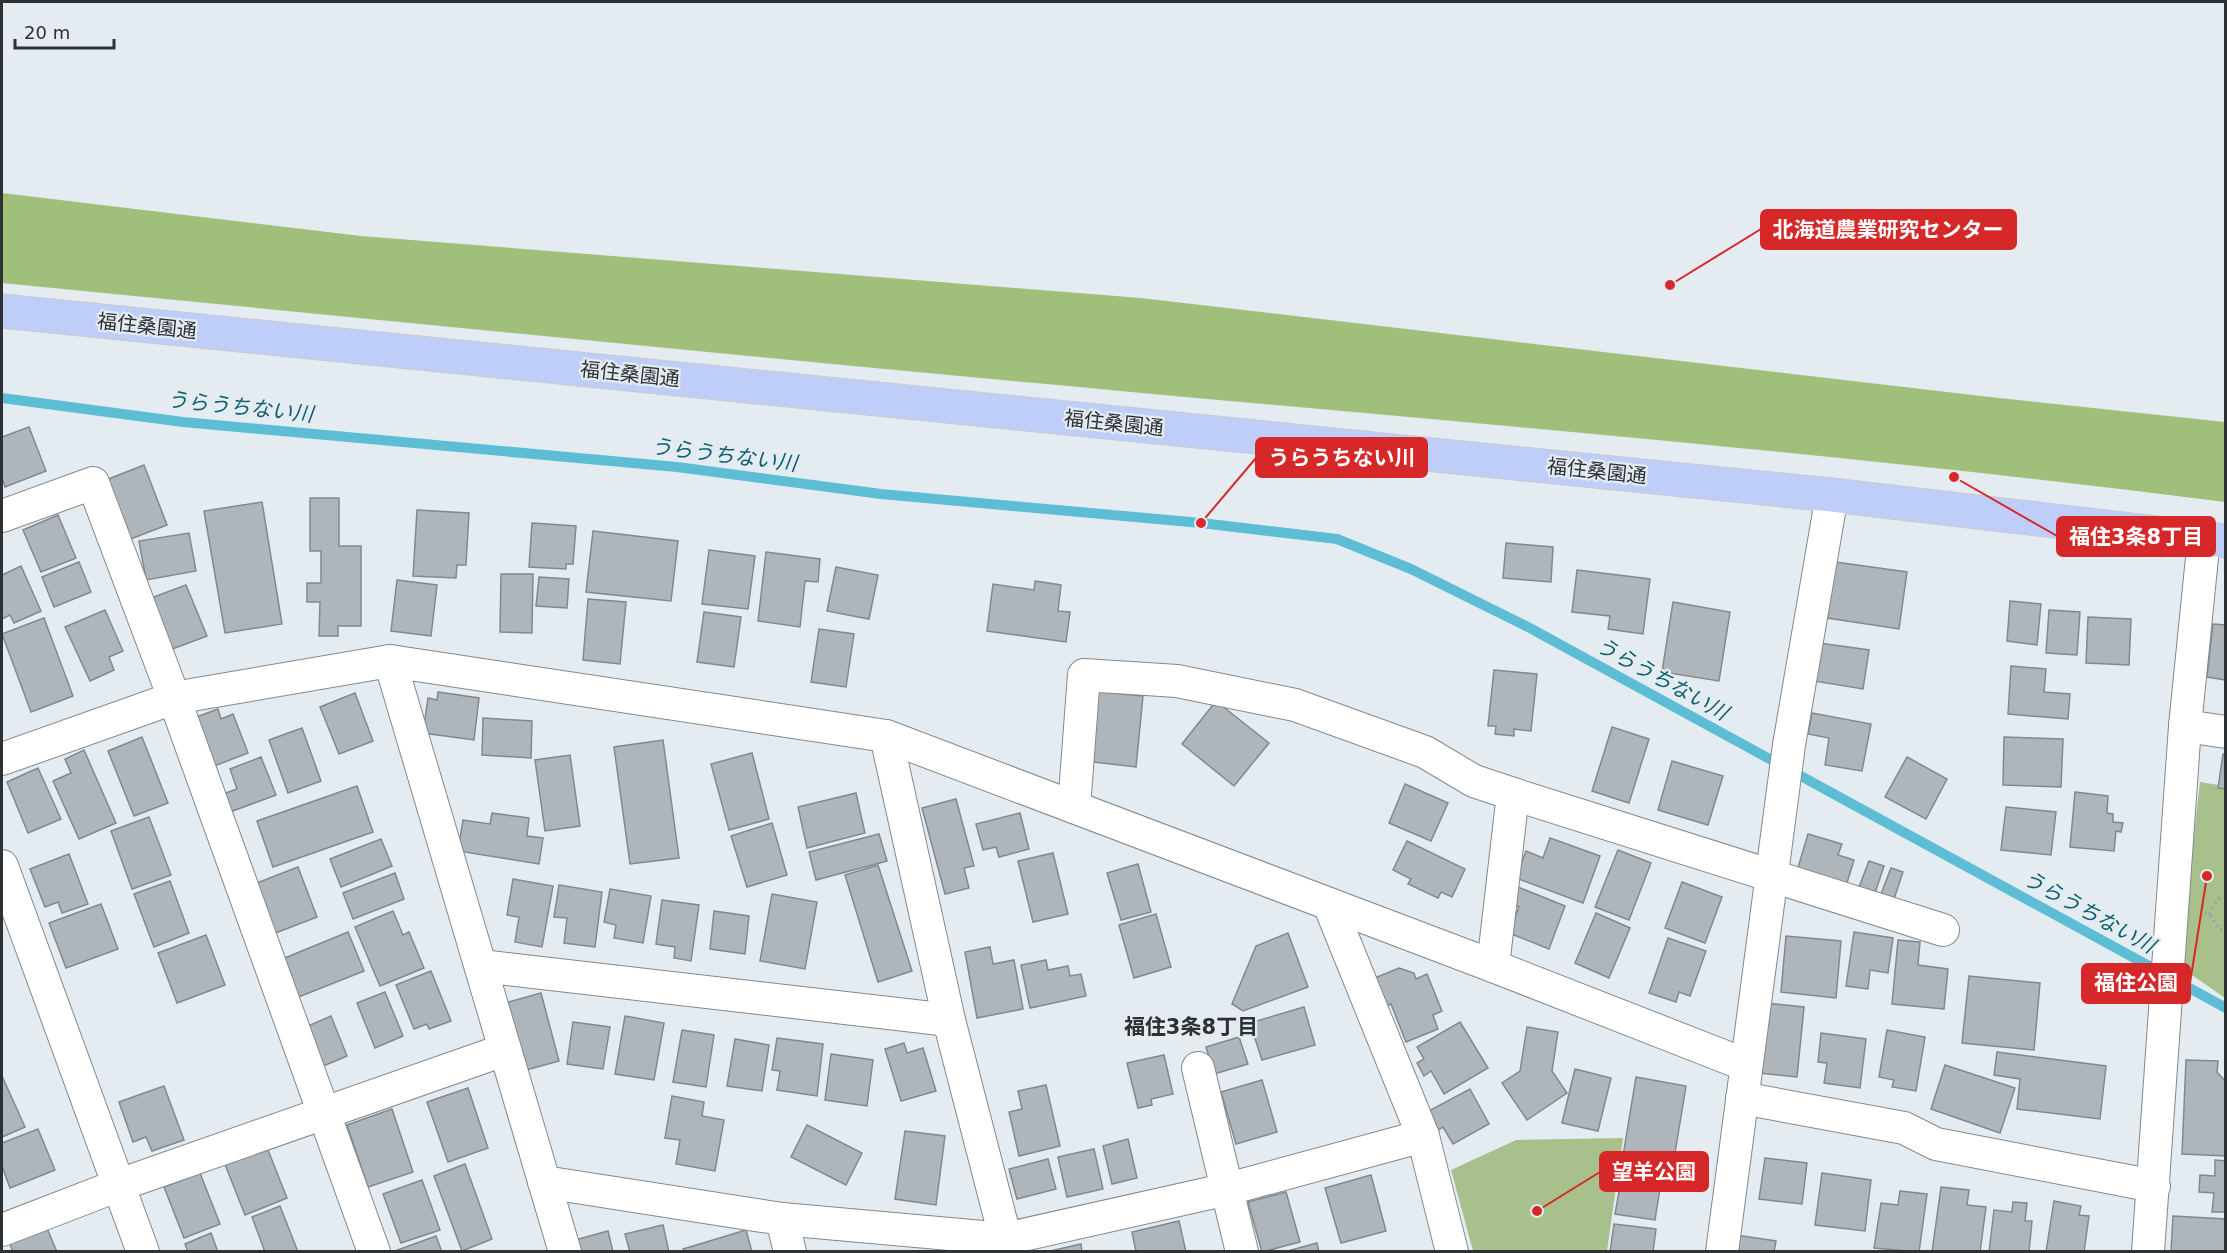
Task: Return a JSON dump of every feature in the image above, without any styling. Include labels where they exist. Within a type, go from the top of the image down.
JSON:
[{"type":"main road","name":"福住桑園通","points":[[2,311],[1832,495],[2215,539]]},
{"type":"street","points":[[2,516],[93,483],[174,698],[374,1251]]},
{"type":"street","points":[[1722,1251],[1789,745],[1832,495]]},
{"type":"street","points":[[2148,1251],[2185,726],[2215,539]]},
{"type":"street","points":[[390,661],[565,1251]]},
{"type":"street","points":[[2,759],[174,698],[390,661],[886,736],[1494,966],[1746,1065]]},
{"type":"street","points":[[1074,807],[1084,675],[1178,681],[1295,705],[1425,752],[1474,781],[1943,930]]},
{"type":"street","points":[[2185,726],[2226,732]]},
{"type":"street","points":[[886,736],[949,1020],[1007,1245]]},
{"type":"street","points":[[1494,966],[1513,794]]},
{"type":"street","points":[[2,866],[143,1251]]},
{"type":"street","points":[[1329,904],[1424,1136],[1452,1251]]},
{"type":"street","points":[[481,966],[949,1020]]},
{"type":"street","points":[[2,1230],[119,1185],[504,1050]]},
{"type":"street","points":[[1197,1068],[1242,1251]]},
{"type":"street","points":[[1742,1098],[1904,1128],[1936,1144],[2154,1186]]},
{"type":"street","points":[[544,1182],[782,1219],[1007,1245],[1424,1136]]},
{"type":"street","points":[[782,1219],[790,1251]]},
{"type":"path","points":[[2209,914],[2219,900],[2226,899]]},
{"type":"green space","points":[[2,193],[361,236],[1141,298],[1981,396],[2225,422],[2225,502],[1955,470],[1684,443],[2,283]]},
{"type":"green space","points":[[2200,782],[2225,786],[2225,998],[2179,966]]},
{"type":"green space","points":[[1623,1138],[1607,1251],[1473,1251],[1451,1170],[1516,1140]]},
{"type":"building","points":[[29,427],[46,471],[5,487],[2,478],[2,437]]},
{"type":"building","points":[[144,465],[167,525],[128,540],[106,480]]},
{"type":"building","points":[[310,498],[339,498],[339,546],[361,546],[361,626],[338,626],[338,636],[319,636],[320,602],[307,602],[307,583],[321,583],[321,551],[310,551]]},
{"type":"building","points":[[262,502],[282,624],[225,633],[204,511]]},
{"type":"building","points":[[417,510],[469,513],[466,565],[457,565],[456,578],[413,576]]},
{"type":"building","points":[[58,515],[76,558],[41,572],[23,530]]},
{"type":"building","points":[[532,523],[576,526],[573,564],[566,564],[566,569],[529,567]]},
{"type":"building","points":[[593,531],[678,541],[671,601],[586,592]]},
{"type":"building","points":[[189,533],[196,571],[146,580],[139,541]]},
{"type":"building","points":[[1506,543],[1553,547],[1551,582],[1503,578]]},
{"type":"building","points":[[709,550],[755,556],[748,609],[702,604]]},
{"type":"building","points":[[766,552],[820,559],[818,582],[805,581],[800,627],[758,621]]},
{"type":"building","points":[[1828,561],[1907,572],[1899,629],[1821,617]]},
{"type":"building","points":[[79,562],[91,592],[54,607],[42,577]]},
{"type":"building","points":[[21,566],[41,611],[14,623],[10,615],[2,619],[2,575]]},
{"type":"building","points":[[836,567],[878,575],[869,619],[827,611]]},
{"type":"building","points":[[1577,570],[1650,579],[1643,634],[1608,629],[1610,616],[1572,612]]},
{"type":"building","points":[[501,574],[533,574],[532,633],[500,632]]},
{"type":"building","points":[[539,577],[569,579],[567,608],[536,606]]},
{"type":"building","points":[[397,580],[437,585],[431,636],[391,631]]},
{"type":"building","points":[[1035,581],[1061,585],[1058,611],[1070,612],[1066,642],[987,631],[993,584],[1034,590]]},
{"type":"building","points":[[186,585],[207,636],[167,651],[146,600]]},
{"type":"building","points":[[588,599],[626,602],[620,664],[583,660]]},
{"type":"building","points":[[2010,601],[2041,604],[2037,645],[2007,641]]},
{"type":"building","points":[[1673,602],[1730,612],[1719,681],[1662,672]]},
{"type":"building","points":[[105,610],[123,651],[109,657],[114,670],[90,681],[65,627]]},
{"type":"building","points":[[2049,610],[2080,612],[2077,655],[2046,653]]},
{"type":"building","points":[[704,612],[741,617],[734,667],[697,662]]},
{"type":"building","points":[[2088,617],[2131,619],[2129,665],[2086,663]]},
{"type":"building","points":[[44,618],[73,696],[31,712],[2,634]]},
{"type":"building","points":[[2213,624],[2226,625],[2226,680],[2207,677]]},
{"type":"building","points":[[819,629],[854,634],[846,687],[811,682]]},
{"type":"building","points":[[1819,643],[1869,650],[1863,689],[1814,681]]},
{"type":"building","points":[[2011,666],[2046,669],[2044,692],[2070,694],[2068,719],[2008,714]]},
{"type":"building","points":[[1494,670],[1537,674],[1531,731],[1514,729],[1514,736],[1495,734],[1496,726],[1488,726]]},
{"type":"building","points":[[1092,691],[1143,696],[1136,767],[1085,761]]},
{"type":"building","points":[[438,692],[479,698],[474,740],[423,733],[428,698],[437,700]]},
{"type":"building","points":[[355,693],[373,741],[339,754],[320,707]]},
{"type":"building","points":[[1216,701],[1269,743],[1234,786],[1182,744]]},
{"type":"building","points":[[218,709],[221,719],[233,714],[248,753],[209,768],[191,719]]},
{"type":"building","points":[[1812,713],[1871,724],[1862,771],[1825,765],[1829,738],[1808,734]]},
{"type":"building","points":[[483,718],[532,721],[531,758],[482,755]]},
{"type":"building","points":[[1612,727],[1649,739],[1629,803],[1592,791]]},
{"type":"building","points":[[302,728],[321,781],[288,793],[269,740]]},
{"type":"building","points":[[142,737],[168,803],[134,816],[108,751]]},
{"type":"building","points":[[2004,737],[2063,739],[2061,787],[2003,785]]},
{"type":"building","points":[[663,740],[679,858],[630,864],[614,747]]},
{"type":"building","points":[[84,750],[116,823],[79,839],[53,781],[71,773],[65,759]]},
{"type":"building","points":[[752,753],[769,819],[729,830],[711,764]]},
{"type":"building","points":[[2223,754],[2226,755],[2226,789],[2218,788]]},
{"type":"building","points":[[570,755],[580,826],[545,831],[535,760]]},
{"type":"building","points":[[261,757],[276,795],[230,812],[223,794],[237,789],[230,769]]},
{"type":"building","points":[[1907,757],[1947,779],[1926,819],[1885,797]]},
{"type":"building","points":[[1672,761],[1723,776],[1708,825],[1658,810]]},
{"type":"building","points":[[38,768],[61,819],[28,833],[7,782]]},
{"type":"building","points":[[1405,784],[1448,803],[1431,841],[1389,823]]},
{"type":"building","points":[[357,786],[373,832],[273,867],[257,821]]},
{"type":"building","points":[[2075,792],[2108,796],[2107,813],[2113,814],[2113,822],[2123,823],[2121,832],[2116,831],[2114,851],[2070,847]]},
{"type":"building","points":[[856,793],[865,833],[807,848],[798,807]]},
{"type":"building","points":[[956,799],[974,866],[964,868],[969,888],[945,894],[922,808]]},
{"type":"building","points":[[2006,807],[2056,812],[2051,855],[2001,850]]},
{"type":"building","points":[[492,813],[529,818],[527,836],[543,838],[539,864],[458,851],[463,820],[490,824]]},
{"type":"building","points":[[1020,813],[1029,849],[999,857],[996,847],[983,850],[976,824]]},
{"type":"building","points":[[149,817],[171,875],[132,889],[111,831]]},
{"type":"building","points":[[772,823],[787,875],[747,887],[731,836]]},
{"type":"building","points":[[879,834],[887,861],[816,880],[809,852]]},
{"type":"building","points":[[1808,834],[1842,844],[1838,855],[1854,860],[1846,886],[1797,871]]},
{"type":"building","points":[[1550,838],[1600,856],[1583,903],[1516,878],[1526,851],[1543,858]]},
{"type":"building","points":[[381,839],[392,866],[341,887],[330,859]]},
{"type":"building","points":[[1407,841],[1465,869],[1452,897],[1441,892],[1438,898],[1408,884],[1411,879],[1393,870]]},
{"type":"building","points":[[1618,850],[1651,863],[1629,920],[1595,907]]},
{"type":"building","points":[[1053,853],[1068,914],[1033,922],[1018,861]]},
{"type":"building","points":[[69,854],[88,904],[62,913],[58,902],[45,907],[30,869]]},
{"type":"building","points":[[1869,861],[1884,866],[1875,893],[1859,887]]},
{"type":"building","points":[[1138,864],[1151,912],[1121,920],[1107,873]]},
{"type":"building","points":[[878,865],[912,971],[878,982],[845,875]]},
{"type":"building","points":[[298,867],[317,917],[273,934],[254,884]]},
{"type":"building","points":[[1891,868],[1903,872],[1894,899],[1881,894]]},
{"type":"building","points":[[395,873],[404,899],[353,919],[343,893]]},
{"type":"building","points":[[513,879],[553,886],[542,947],[515,942],[519,917],[507,915]]},
{"type":"building","points":[[170,881],[189,933],[154,947],[134,894]]},
{"type":"building","points":[[1682,882],[1722,897],[1705,943],[1665,928]]},
{"type":"building","points":[[559,885],[602,892],[595,947],[564,943],[567,918],[554,917]]},
{"type":"building","points":[[1518,887],[1565,906],[1549,949],[1509,933],[1519,907],[1512,904]]},
{"type":"building","points":[[610,889],[651,896],[643,943],[614,938],[616,925],[604,922]]},
{"type":"building","points":[[772,894],[817,902],[805,969],[760,961]]},
{"type":"building","points":[[662,900],[699,905],[691,961],[674,958],[675,947],[656,944]]},
{"type":"building","points":[[101,904],[118,949],[66,968],[49,923]]},
{"type":"building","points":[[393,911],[403,935],[409,932],[424,968],[380,986],[355,927]]},
{"type":"building","points":[[714,911],[749,916],[745,954],[710,949]]},
{"type":"building","points":[[1596,913],[1630,928],[1609,978],[1575,963]]},
{"type":"building","points":[[1156,914],[1171,967],[1134,978],[1119,925]]},
{"type":"building","points":[[348,932],[364,971],[296,998],[280,960]]},
{"type":"building","points":[[1854,932],[1893,938],[1888,973],[1870,970],[1868,989],[1846,986]]},
{"type":"building","points":[[1288,933],[1308,987],[1243,1011],[1232,1004],[1256,946]]},
{"type":"building","points":[[206,935],[225,985],[177,1003],[158,953]]},
{"type":"building","points":[[1786,936],[1841,941],[1836,998],[1781,992]]},
{"type":"building","points":[[1668,938],[1706,951],[1690,996],[1679,992],[1676,1002],[1649,993]]},
{"type":"building","points":[[1898,940],[1920,942],[1918,965],[1948,969],[1944,1009],[1892,1004]]},
{"type":"building","points":[[990,947],[993,964],[1014,960],[1023,1009],[977,1018],[965,952]]},
{"type":"building","points":[[1046,960],[1048,970],[1068,966],[1070,976],[1081,974],[1086,996],[1030,1008],[1021,965]]},
{"type":"building","points":[[1399,968],[1414,973],[1416,979],[1427,974],[1442,1011],[1433,1015],[1438,1029],[1406,1042],[1391,1004],[1381,1008],[1370,980]]},
{"type":"building","points":[[431,971],[451,1021],[429,1029],[427,1024],[414,1029],[396,985]]},
{"type":"building","points":[[1969,976],[2040,983],[2034,1050],[1962,1043]]},
{"type":"building","points":[[385,992],[403,1036],[375,1048],[357,1003]]},
{"type":"building","points":[[541,993],[559,1061],[526,1070],[505,1003]]},
{"type":"building","points":[[1767,1003],[1804,1007],[1797,1077],[1760,1073]]},
{"type":"building","points":[[1304,1007],[1315,1045],[1262,1060],[1250,1023]]},
{"type":"building","points":[[331,1016],[347,1056],[321,1067],[306,1027]]},
{"type":"building","points":[[625,1016],[664,1023],[654,1080],[615,1074]]},
{"type":"building","points":[[573,1022],[610,1027],[603,1069],[567,1064]]},
{"type":"building","points":[[1460,1022],[1488,1068],[1444,1094],[1431,1071],[1424,1076],[1417,1063],[1424,1059],[1417,1047]]},
{"type":"building","points":[[1527,1027],[1558,1032],[1552,1071],[1567,1093],[1527,1120],[1502,1083],[1520,1071]]},
{"type":"building","points":[[682,1030],[714,1035],[706,1087],[673,1082]]},
{"type":"building","points":[[1887,1030],[1925,1037],[1916,1091],[1892,1087],[1894,1080],[1879,1077]]},
{"type":"building","points":[[1821,1033],[1866,1039],[1860,1088],[1824,1083],[1827,1063],[1818,1062]]},
{"type":"building","points":[[1239,1037],[1248,1064],[1214,1074],[1206,1047]]},
{"type":"building","points":[[777,1038],[823,1044],[817,1096],[777,1090],[780,1071],[772,1070]]},
{"type":"building","points":[[735,1039],[769,1045],[762,1091],[727,1086]]},
{"type":"building","points":[[904,1043],[907,1053],[923,1048],[936,1091],[901,1101],[885,1049]]},
{"type":"building","points":[[1997,1052],[2106,1066],[2100,1119],[2017,1109],[2020,1079],[1994,1075]]},
{"type":"building","points":[[831,1054],[873,1060],[867,1106],[825,1100]]},
{"type":"building","points":[[1164,1055],[1173,1094],[1151,1099],[1152,1105],[1138,1108],[1127,1063]]},
{"type":"building","points":[[2186,1060],[2218,1061],[2217,1072],[2226,1082],[2226,1156],[2182,1154]]},
{"type":"building","points":[[1945,1065],[2015,1088],[2000,1133],[1931,1109]]},
{"type":"building","points":[[1575,1069],[1611,1078],[1598,1131],[1562,1123]]},
{"type":"building","points":[[2,1076],[25,1127],[2,1137]]},
{"type":"building","points":[[1636,1077],[1686,1086],[1673,1165],[1623,1156]]},
{"type":"building","points":[[1262,1080],[1277,1132],[1236,1144],[1221,1092]]},
{"type":"building","points":[[1046,1085],[1060,1146],[1019,1156],[1009,1112],[1022,1109],[1018,1091]]},
{"type":"building","points":[[164,1086],[184,1140],[152,1151],[146,1137],[133,1142],[119,1102]]},
{"type":"building","points":[[468,1088],[488,1148],[448,1162],[427,1102]]},
{"type":"building","points":[[1470,1089],[1489,1124],[1453,1144],[1443,1127],[1435,1132],[1425,1113]]},
{"type":"building","points":[[672,1096],[704,1102],[702,1116],[724,1120],[715,1171],[676,1164],[680,1140],[665,1138]]},
{"type":"building","points":[[392,1109],[413,1172],[368,1187],[347,1125]]},
{"type":"building","points":[[807,1125],[862,1153],[846,1185],[791,1157]]},
{"type":"building","points":[[38,1129],[55,1170],[10,1188],[2,1166],[2,1143]]},
{"type":"building","points":[[905,1131],[945,1136],[936,1205],[895,1199]]},
{"type":"building","points":[[1128,1139],[1137,1178],[1112,1184],[1103,1146]]},
{"type":"building","points":[[266,1145],[287,1198],[245,1215],[224,1162]]},
{"type":"building","points":[[1094,1149],[1103,1189],[1067,1197],[1058,1157]]},
{"type":"building","points":[[1765,1158],[1807,1163],[1802,1204],[1759,1199]]},
{"type":"building","points":[[1048,1159],[1056,1189],[1017,1199],[1009,1169]]},
{"type":"building","points":[[2215,1160],[2226,1161],[2226,1212],[2212,1212],[2214,1193],[2199,1192],[2200,1175],[2215,1176]]},
{"type":"building","points":[[1624,1163],[1663,1170],[1655,1220],[1615,1214]]},
{"type":"building","points":[[465,1164],[492,1239],[462,1251],[434,1176]]},
{"type":"building","points":[[200,1173],[220,1224],[184,1238],[164,1187]]},
{"type":"building","points":[[1822,1173],[1871,1180],[1865,1231],[1815,1225]]},
{"type":"building","points":[[1371,1175],[1386,1231],[1341,1243],[1325,1188]]},
{"type":"building","points":[[422,1180],[440,1230],[401,1243],[383,1194]]},
{"type":"building","points":[[1941,1187],[1969,1190],[1967,1205],[1986,1207],[1980,1252],[1932,1252]]},
{"type":"building","points":[[1900,1191],[1927,1194],[1919,1252],[1874,1248],[1881,1203],[1898,1205]]},
{"type":"building","points":[[1286,1192],[1300,1242],[1262,1252],[1248,1202]]},
{"type":"building","points":[[2054,1201],[2081,1206],[2079,1215],[2089,1216],[2084,1252],[2046,1252]]},
{"type":"building","points":[[2013,1202],[2027,1203],[2025,1221],[2032,1221],[2029,1252],[1989,1252],[1994,1210],[2012,1212]]},
{"type":"building","points":[[280,1206],[298,1252],[265,1252],[252,1217]]},
{"type":"building","points":[[2173,1216],[2226,1219],[2226,1252],[2171,1252]]},
{"type":"building","points":[[1179,1221],[1186,1252],[1136,1252],[1132,1232]]},
{"type":"building","points":[[1614,1224],[1656,1229],[1653,1252],[1610,1252]]},
{"type":"building","points":[[663,1225],[669,1252],[630,1252],[625,1234]]},
{"type":"building","points":[[46,1226],[57,1252],[13,1252],[9,1242]]},
{"type":"building","points":[[746,1230],[752,1252],[684,1252],[683,1249]]},
{"type":"building","points":[[608,1231],[613,1252],[579,1252],[575,1240]]},
{"type":"building","points":[[211,1233],[218,1252],[188,1252],[185,1244]]},
{"type":"building","points":[[1736,1235],[1776,1241],[1774,1252],[1734,1252]]},
{"type":"building","points":[[436,1236],[442,1252],[392,1252]]},
{"type":"building","points":[[1317,1243],[1319,1252],[1284,1252]]},
{"type":"building","points":[[1081,1244],[1082,1252],[1046,1252]]},
{"type":"waterway","name":"うらうちない川","points":[[2,398],[183,422],[677,467],[881,494],[1201,523],[1337,539],[1411,569],[1526,626],[2226,1008]]},
{"type":"place","name":"北海道農業研究センター","points":[[1670,285]]},
{"type":"place","name":"福住3条8丁目","points":[[1954,477]]},
{"type":"place","name":"うらうちない川","points":[[1201,523]]},
{"type":"place","name":"福住公園","points":[[2207,876]]},
{"type":"place","name":"望羊公園","points":[[1537,1211]]},
{"type":"district","name":"福住3条8丁目","points":[[1191,1027]]}]
